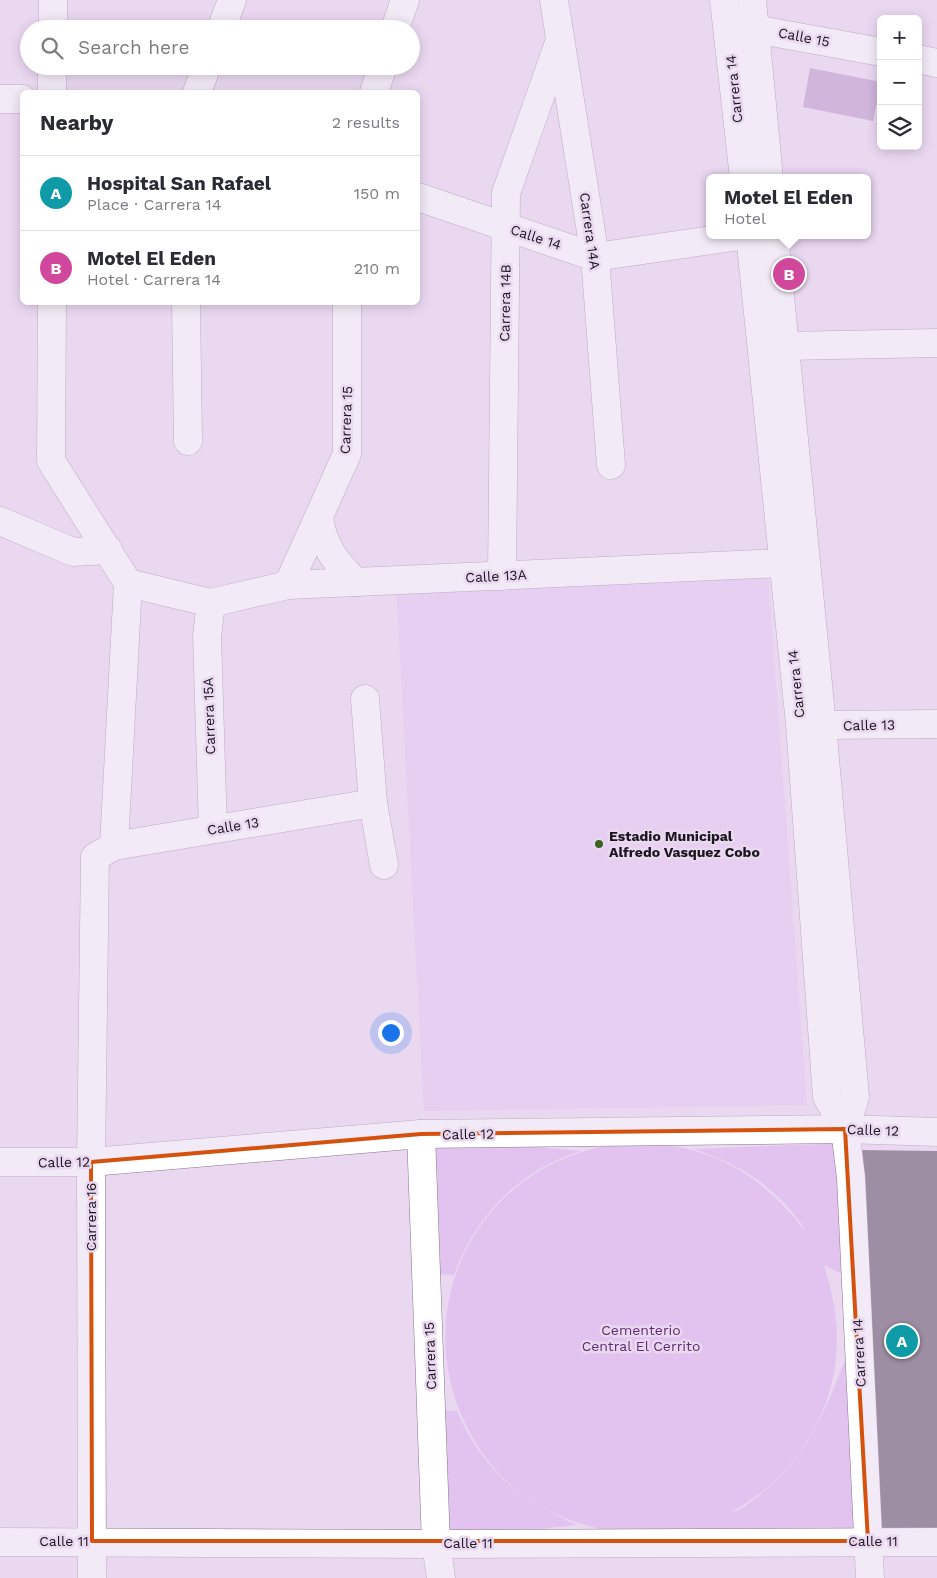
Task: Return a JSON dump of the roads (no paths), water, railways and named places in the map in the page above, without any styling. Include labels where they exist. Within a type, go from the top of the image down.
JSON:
[{"type":"street","points":[[52,20],[53,0]]},
{"type":"street","points":[[224,20],[232,0]]},
{"type":"street","points":[[398,20],[404,0]]},
{"type":"street","name":"Carrera 14A","points":[[554,0],[595,257],[611,465]]},
{"type":"street","name":"Carrera 14","points":[[752,0],[769,174]]},
{"type":"street","name":"Carrera 14","points":[[726,12],[744,174]]},
{"type":"street","name":"Calle 15","points":[[726,12],[755,28],[877,51]]},
{"type":"street","name":"Carrera 14B","points":[[502,576],[506,193],[560,40]]},
{"type":"street","points":[[922,60],[937,63]]},
{"type":"street","points":[[52,75],[52,90]]},
{"type":"street","points":[[198,90],[204,75]]},
{"type":"street","points":[[375,90],[380,75]]},
{"type":"street","points":[[0,99],[20,99]]},
{"type":"street","name":"Calle 14","points":[[420,198],[595,257],[719,239]]},
{"type":"street","name":"Carrera 14","points":[[751,239],[773,345],[811,724],[827,1097],[845,1129],[851,1178],[870,1578]]},
{"type":"street","name":"Carrera 14","points":[[774,239],[773,345],[783,563],[811,724]]},
{"type":"street","points":[[52,305],[51,461],[128,583],[211,603]]},
{"type":"street","points":[[186,305],[188,441]]},
{"type":"street","name":"Carrera 15","points":[[288,586],[347,454],[347,305]]},
{"type":"street","points":[[773,345],[937,343]]},
{"type":"street","points":[[319,518],[325,544],[344,571],[356,582]]},
{"type":"street","points":[[0,521],[73,552],[108,550]]},
{"type":"street","name":"Calle 13A","points":[[211,603],[288,586],[783,563]]},
{"type":"street","name":"Carrera 16","points":[[92,1578],[91,1162],[105,851],[128,583]]},
{"type":"street","name":"Carrera 15A","points":[[211,603],[207,636],[213,829]]},
{"type":"street","points":[[365,699],[373,803],[384,865]]},
{"type":"street","name":"Calle 13","points":[[811,724],[937,724]]},
{"type":"street","name":"Calle 13","points":[[105,851],[213,829],[373,803]]},
{"type":"street","name":"Calle 12","points":[[0,1162],[91,1162],[421,1134],[845,1129],[937,1132]]},
{"type":"street","name":"Carrera 15","points":[[421,1134],[436,1544],[441,1578]]},
{"type":"street","name":"Calle 11","points":[[0,1542],[436,1544],[937,1542]]},
{"type":"place","name":"Motel El Eden","points":[[789,274]]},
{"type":"place","name":"Estadio Municipal Alfredo Vasquez Cobo","points":[[599,844]]},
{"type":"place","name":"Hospital San Rafael","points":[[902,1341]]},
{"type":"park label","name":"Cementerio Central El Cerrito","points":[[641,1338]]}]
